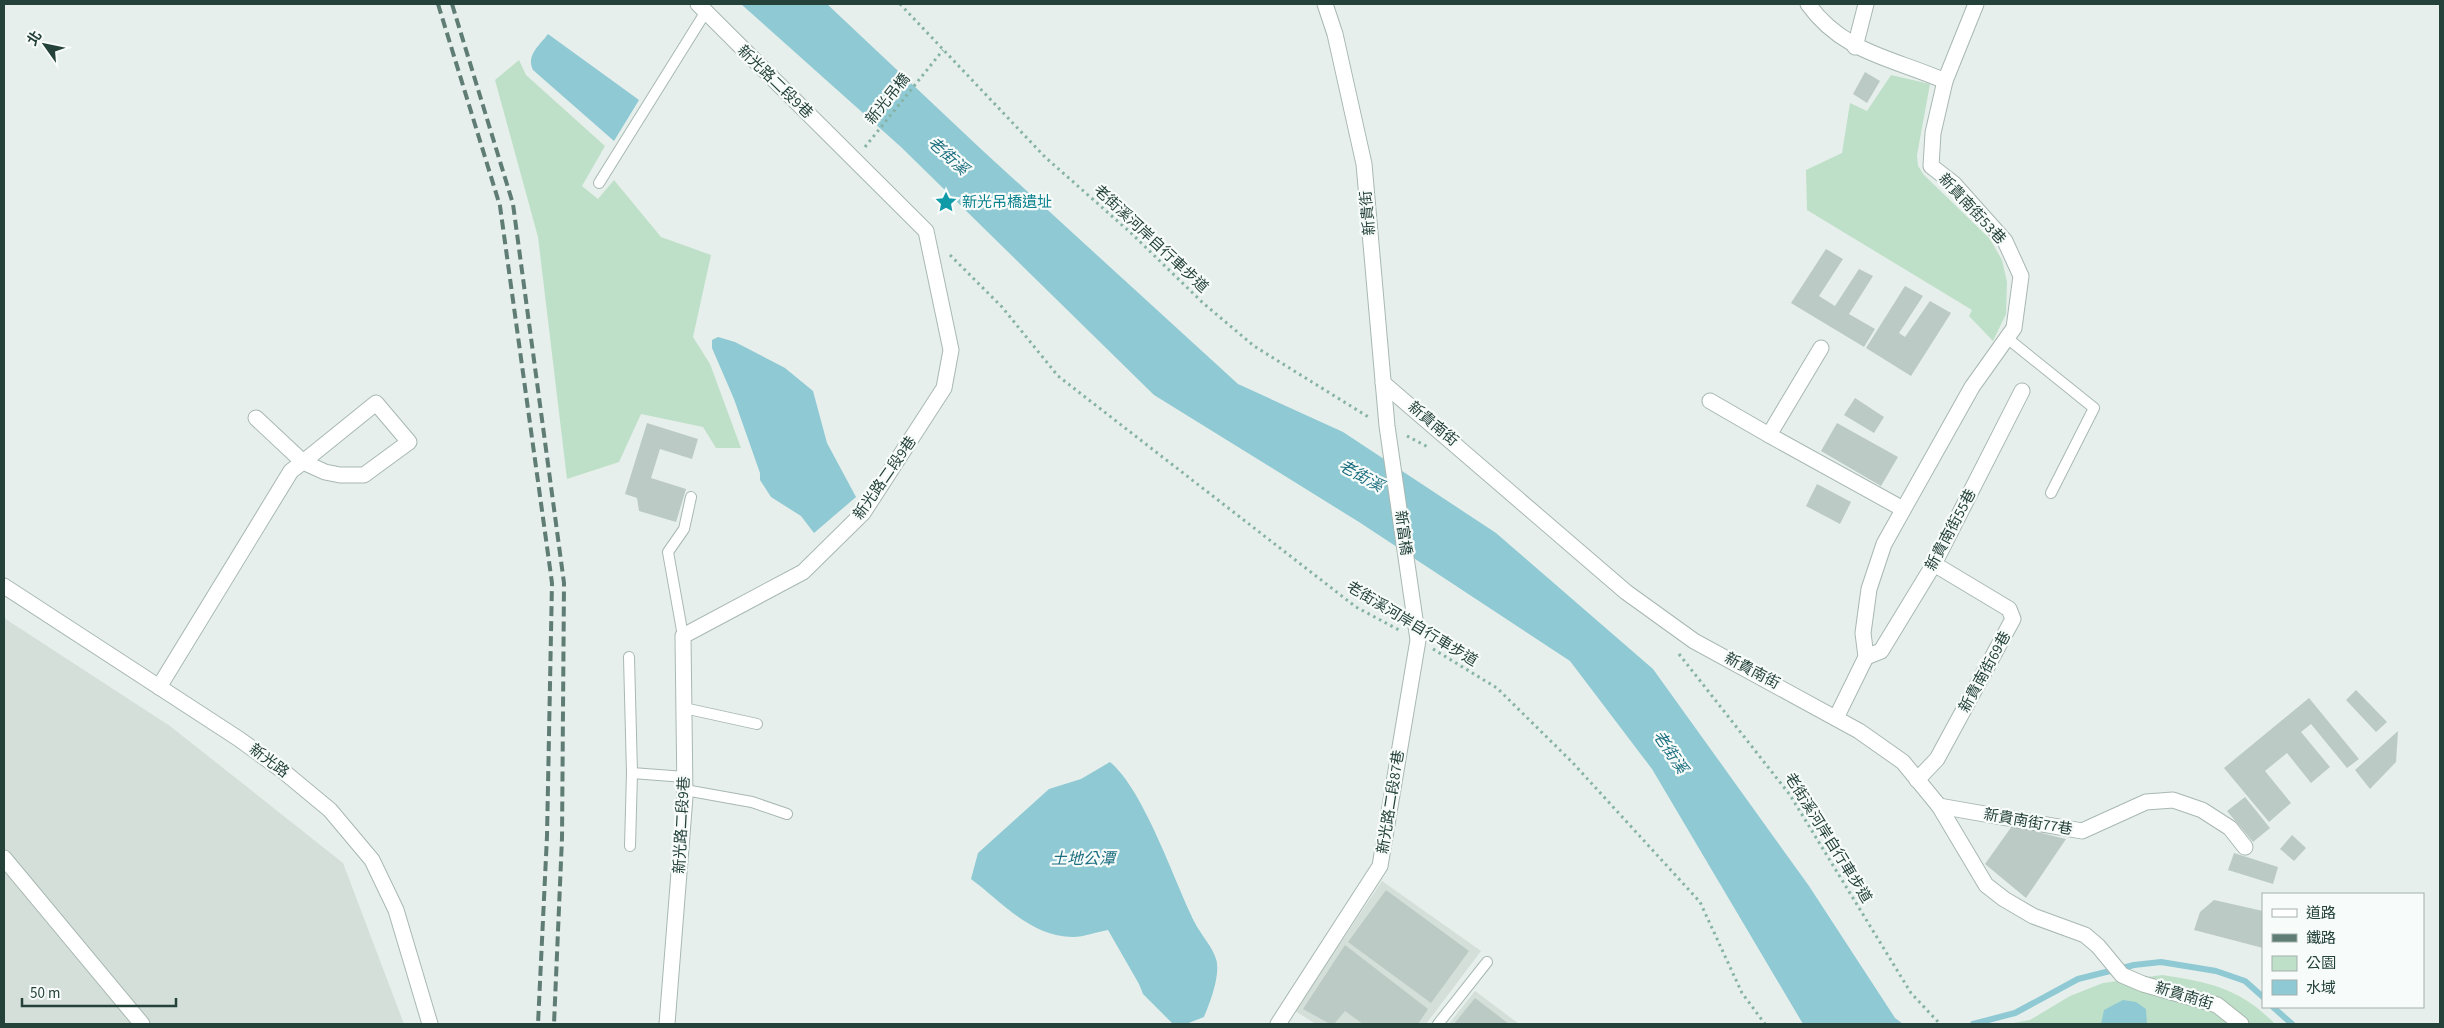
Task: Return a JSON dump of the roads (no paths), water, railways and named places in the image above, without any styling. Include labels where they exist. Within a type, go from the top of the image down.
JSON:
[{"type":"street","name":"新貴街","points":[[1324,4],[1335,34],[1364,164],[1387,426]]},
{"type":"street","points":[[1808,4],[1821,22],[1855,47],[1945,81]]},
{"type":"street","points":[[1855,47],[1866,4]]},
{"type":"street","name":"新貴南街53巷","points":[[1866,657],[1863,633],[1869,589],[1884,544],[1972,387],[2014,328],[2021,276],[2005,241],[1954,184],[1932,166],[1933,133],[1945,81],[1976,4]]},
{"type":"street","name":"新光路二段9巷","points":[[667,1024],[685,783],[683,636],[803,572],[864,514],[944,388],[951,350],[926,231],[702,8]]},
{"type":"street","points":[[1769,435],[1821,348]]},
{"type":"street","name":"新貴南街","points":[[1383,382],[1626,592],[1694,641],[1859,731],[1903,762],[1939,806],[1986,886],[2033,916],[2085,935],[2098,946],[2122,975],[2143,984],[2216,1005],[2242,1024]]},
{"type":"street","name":"新貴南街55巷","points":[[1866,657],[1882,651],[1934,564],[2022,391]]},
{"type":"street","points":[[1710,401],[1903,510]]},
{"type":"street","points":[[159,687],[291,471],[303,462],[376,403],[409,442],[364,475],[340,475],[325,472],[303,462],[256,418]]},
{"type":"street","name":"新富橋","points":[[1387,426],[1418,640]]},
{"type":"street","name":"新貴南街69巷","points":[[1917,780],[1937,759],[2013,619],[2009,609],[1934,564]]},
{"type":"street","name":"新光路","points":[[4,586],[283,771],[330,810],[372,860],[396,910],[430,1024]]},
{"type":"street","name":"新光路二段87巷","points":[[1278,1024],[1380,866],[1418,640]]},
{"type":"street","points":[[1836,718],[1866,657]]},
{"type":"street","name":"新貴南街77巷","points":[[1939,806],[2082,831],[2146,802],[2173,800],[2202,810],[2230,828],[2246,847]]},
{"type":"street","points":[[4,858],[142,1024]]},
{"type":"lane","points":[[599,183],[702,8]]},
{"type":"lane","points":[[2006,338],[2094,408],[2052,493]]},
{"type":"lane","points":[[683,636],[668,552],[684,529],[691,497]]},
{"type":"lane","points":[[629,657],[632,774],[630,846]]},
{"type":"lane","points":[[684,708],[757,724]]},
{"type":"lane","points":[[632,774],[685,783],[787,814]]},
{"type":"lane","points":[[1438,1024],[1487,962]]},
{"type":"water","name":"老街溪","points":[[741,4],[827,4],[982,150],[1238,384],[1343,432],[1496,533],[1653,669],[1809,886],[1895,1018],[1903,1024],[1803,1024],[1652,769],[1570,661],[1359,522],[1154,395],[901,147]]},
{"type":"water","points":[[548,34],[639,100],[614,141],[533,70],[531,65],[532,55]]},
{"type":"water","points":[[718,337],[735,342],[785,368],[813,391],[827,443],[856,497],[814,533],[801,516],[771,497],[760,480],[760,473],[734,399],[712,348],[712,340]]},
{"type":"water","name":"土地公潭","points":[[1110,762],[1123,775],[1135,793],[1157,837],[1195,923],[1216,959],[1216,980],[1204,1017],[1186,1024],[1173,1024],[1143,994],[1108,930],[1073,937],[1044,931],[1018,917],[971,879],[978,853],[1049,789],[1081,779]]},
{"type":"water","points":[[2123,1000],[2136,1002],[2146,1009],[2147,1024],[2101,1024],[2104,1010]]},
{"type":"waterway","points":[[1973,1024],[2015,1013],[2078,979],[2134,965],[2161,962],[2216,971],[2245,981],[2262,996]]},
{"type":"waterway","points":[[2274,1008],[2292,1024]]},
{"type":"railway","points":[[438,4],[500,206],[552,583],[547,836],[538,1024]]},
{"type":"railway","points":[[452,4],[513,204],[564,583],[562,838],[554,1024]]},
{"type":"place","name":"新光吊橋遺址","points":[[946,202]]}]
